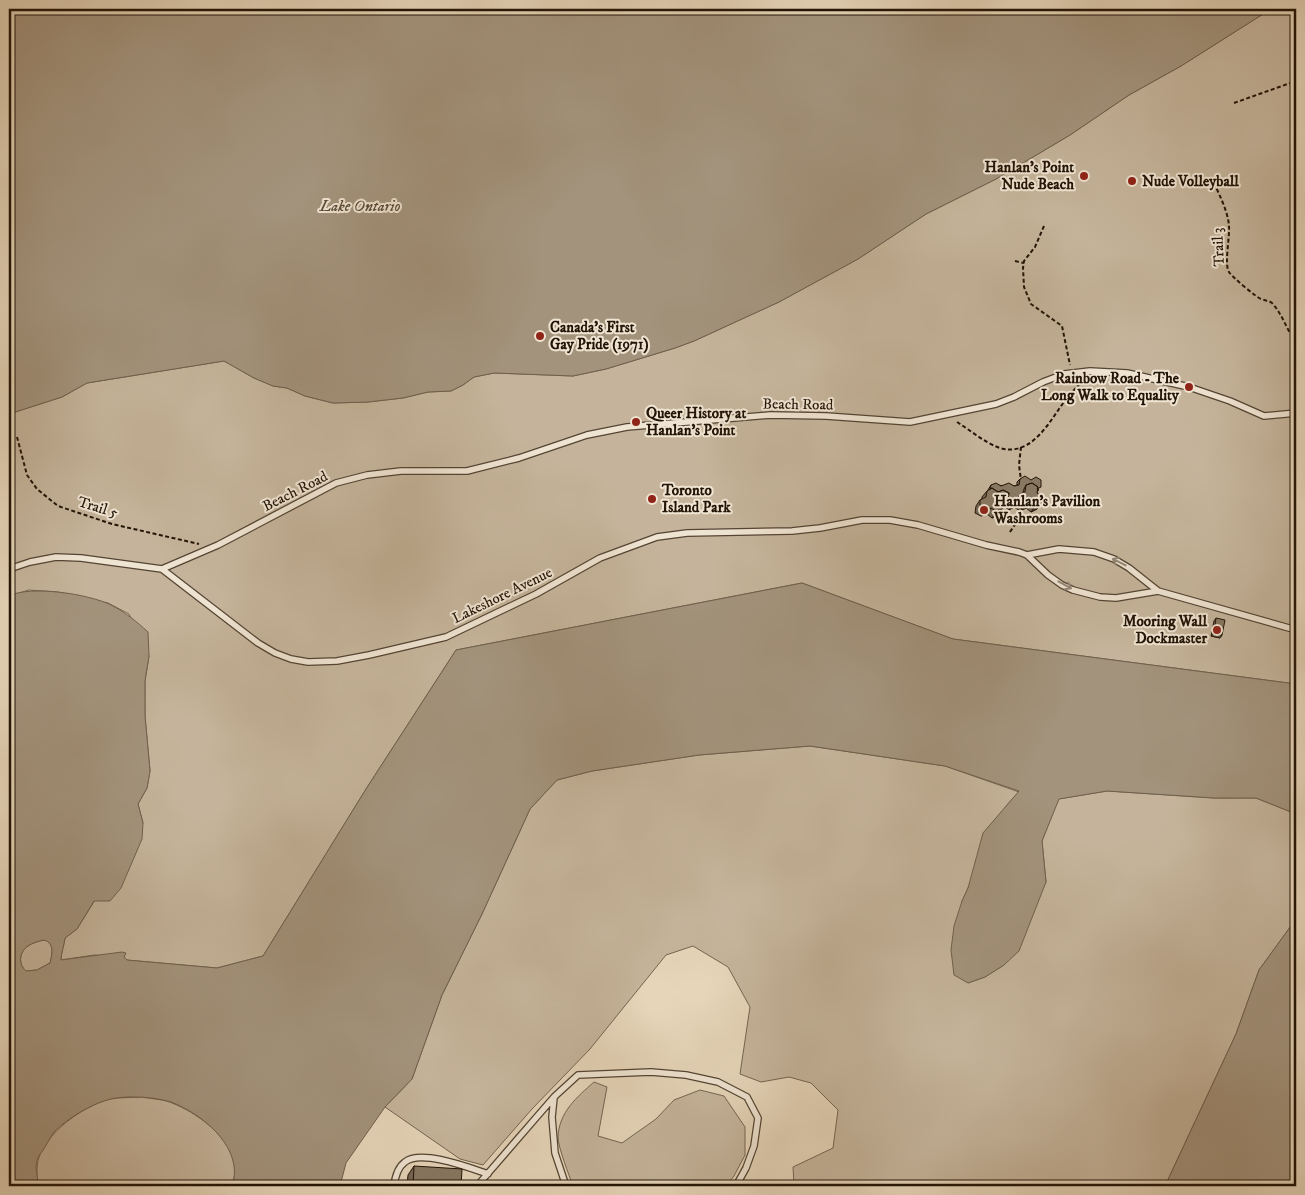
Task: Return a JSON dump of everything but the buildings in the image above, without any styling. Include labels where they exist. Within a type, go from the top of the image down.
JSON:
[{"type":"lane","name":"Beach Road","points":[[162,569],[214,547],[336,483],[367,475],[401,471],[467,471],[519,458],[587,435],[627,427],[770,415],[826,416],[910,422],[996,404],[1043,382],[1072,372],[1090,371],[1127,373],[1189,387],[1230,401],[1264,416],[1296,413]]},
{"type":"lane","name":"Lakeshore Avenue","points":[[162,569],[258,644],[275,653],[291,659],[308,662],[337,661],[446,637],[536,594],[600,558],[656,537],[687,533],[792,532],[862,520],[890,520],[918,524],[986,545],[1027,555],[1059,549],[1094,552],[1114,559],[1129,568],[1158,591],[1296,630]]},
{"type":"lane","name":"Lakeshore Avenue","points":[[1027,555],[1048,575],[1073,590],[1100,597],[1116,598],[1158,591]]},
{"type":"lane","points":[[9,569],[30,562],[56,557],[81,558],[162,569]]},
{"type":"lane","points":[[477,1186],[554,1097],[578,1076],[651,1072],[686,1075],[718,1082],[747,1097],[758,1118],[754,1146],[746,1168],[736,1186]]},
{"type":"lane","points":[[554,1097],[552,1117],[555,1154],[566,1186]]},
{"type":"lane","points":[[394,1186],[399,1168],[406,1160],[418,1158],[432,1158],[488,1174]]},
{"type":"path","points":[[1234,103],[1296,81]]},
{"type":"path","name":"Trail 3","points":[[1214,183],[1229,225],[1229,272],[1248,291],[1261,299],[1270,301],[1280,313],[1288,331],[1296,342]]},
{"type":"path","points":[[1044,226],[1035,247],[1024,263],[1024,287],[1031,304],[1062,326],[1072,372]]},
{"type":"path","points":[[1015,261],[1024,263]]},
{"type":"path","points":[[947,415],[995,446],[1010,449],[1021,447],[1040,436],[1064,402],[1090,371]]},
{"type":"path","name":"Trail 5","points":[[17,437],[27,475],[37,489],[58,506],[112,524],[214,547]]},
{"type":"path","points":[[1021,447],[1019,465],[1022,485]]},
{"type":"path","points":[[1010,532],[1018,520],[1020,504]]},
{"type":"shaded area","name":"Toronto Island Park","points":[[1271,9],[1296,9],[1296,684],[953,639],[802,583],[456,650],[366,789],[263,956],[217,968],[126,960],[124,957],[94,955],[61,960],[65,938],[77,929],[143,823],[138,804],[147,788],[150,771],[145,716],[145,681],[149,656],[129,614],[108,603],[58,592],[29,590],[9,596],[9,414],[62,397],[87,383],[224,361],[254,378],[273,386],[287,388],[305,396],[333,403],[368,402],[403,398],[428,392],[451,391],[474,377],[494,373],[573,376],[606,369],[675,348],[779,302],[858,259],[926,214],[996,179],[1070,135],[1129,95],[1181,66]]},
{"type":"shaded area","points":[[810,746],[945,766],[1019,792],[1006,806],[962,901],[968,983],[985,977],[1004,965],[1046,882],[1042,841],[1058,799],[1107,791],[1214,798],[1256,798],[1296,814],[1296,919],[1259,970],[1236,1034],[1165,1186],[989,1186],[982,1183],[973,1186],[794,1186],[793,1167],[833,1148],[838,1110],[811,1083],[789,1077],[761,1082],[740,1074],[750,1007],[728,967],[693,946],[666,955],[590,1049],[532,1109],[483,1165],[460,1159],[385,1107],[412,1079],[442,995],[482,914],[530,809],[557,780],[592,771],[699,755]]},
{"type":"shaded area","points":[[44,940],[51,946],[50,963],[37,970],[26,971],[21,962],[23,951],[30,945]]},
{"type":"shaded area","points":[[594,1082],[607,1087],[598,1136],[622,1143],[656,1119],[674,1100],[700,1090],[724,1096],[745,1127],[745,1155],[734,1176],[726,1186],[573,1186],[560,1147],[559,1128],[570,1106]]},
{"type":"shaded area","points":[[142,1097],[168,1102],[197,1116],[209,1125],[228,1146],[233,1159],[235,1172],[232,1186],[40,1186],[37,1177],[38,1159],[52,1136],[62,1126],[86,1109],[110,1099]]},
{"type":"water","name":"Lake Ontario","points":[[9,9],[1271,9],[1181,66],[1129,95],[1070,135],[996,179],[926,214],[858,259],[779,302],[675,348],[606,369],[573,376],[494,373],[474,377],[451,391],[428,392],[403,398],[368,402],[333,403],[305,396],[287,388],[273,386],[254,378],[224,361],[87,383],[62,397],[9,414]]},
{"type":"water","points":[[802,583],[953,639],[1296,684],[1296,814],[1256,798],[1214,798],[1107,791],[1059,799],[1042,841],[1046,882],[1019,951],[1004,965],[985,977],[968,983],[954,975],[951,950],[954,926],[968,888],[983,833],[1019,791],[945,766],[810,746],[699,755],[592,771],[557,780],[530,809],[482,914],[442,995],[412,1079],[385,1107],[346,1163],[340,1186],[232,1186],[234,1172],[227,1146],[208,1124],[196,1115],[171,1102],[133,1097],[104,1101],[89,1107],[67,1121],[55,1131],[38,1158],[36,1170],[40,1186],[9,1186],[9,596],[31,591],[45,591],[89,597],[111,605],[130,617],[148,632],[149,656],[145,681],[145,716],[150,771],[147,788],[138,804],[143,823],[142,839],[121,888],[110,901],[94,901],[77,929],[65,938],[61,960],[122,952],[126,953],[124,957],[127,960],[217,968],[263,956],[366,789],[456,650]],"holes":[[[44,940],[52,950],[50,963],[37,970],[26,971],[21,962],[23,951],[34,943]]]},
{"type":"water","points":[[1296,919],[1296,1186],[1165,1186],[1236,1034],[1259,970]]},
{"type":"place","name":"Hanlan's Point Nude Beach","points":[[1084,176]]},
{"type":"place","name":"Nude Volleyball","points":[[1132,181]]},
{"type":"place","name":"Canada's First Gay Pride (1971)","points":[[540,336]]},
{"type":"place","name":"Rainbow Road - The Long Walk to Equality","points":[[1189,387]]},
{"type":"place","name":"Queer History at Hanlan's Point","points":[[636,422]]},
{"type":"place","name":"Toronto Island Park","points":[[652,499]]},
{"type":"place","name":"Hanlan's Pavilion Washrooms","points":[[984,510]]},
{"type":"place","name":"Mooring Wall Dockmaster","points":[[1217,630]]}]
